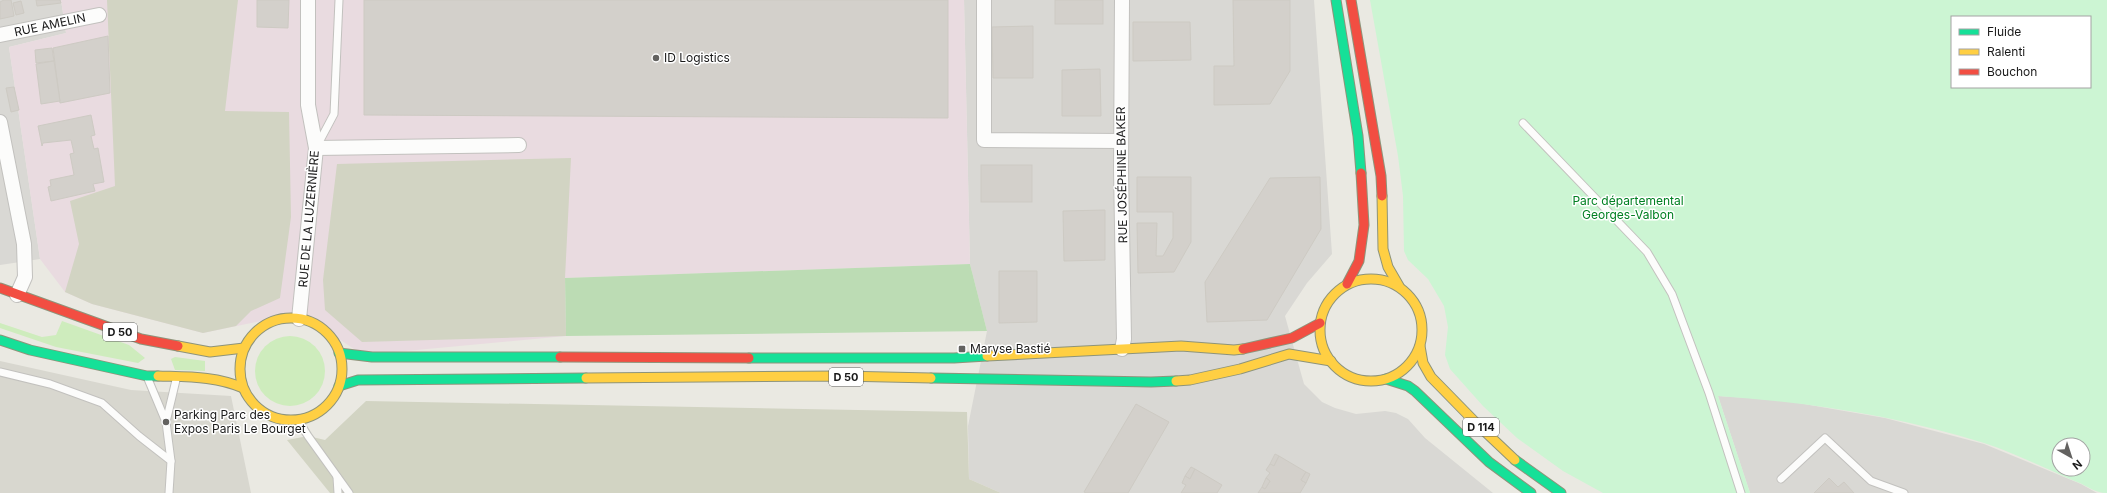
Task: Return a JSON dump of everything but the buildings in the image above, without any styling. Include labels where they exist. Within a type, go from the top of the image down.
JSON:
[{"type":"main road","points":[[1336,0],[1358,136],[1364,202],[1364,225],[1359,261],[1347,284],[1329,301],[1320,323],[1320,337],[1324,350],[1331,361],[1350,377],[1374,381],[1386,379],[1398,374],[1407,366],[1420,346],[1423,333],[1422,319],[1417,306],[1409,295],[1399,286],[1388,267],[1383,249],[1381,176],[1351,0]]},
{"type":"main road","points":[[1347,284],[1364,278],[1382,279],[1399,286]]},
{"type":"main road","name":"D 50","points":[[0,288],[141,340],[210,352],[244,348]]},
{"type":"main road","points":[[284,318],[299,319],[321,328],[332,339],[339,353],[342,370],[339,386],[329,404],[320,412],[298,420],[285,420],[272,417],[261,411],[251,402],[243,388],[240,366],[244,348],[257,331],[270,322],[284,318]]},
{"type":"main road","name":"D 50","points":[[339,353],[372,357],[954,358],[1181,346],[1234,350],[1251,348],[1292,338],[1320,323]]},
{"type":"main road","points":[[0,340],[30,350],[147,376],[208,378],[227,381],[243,388]]},
{"type":"main road","name":"D 114","points":[[1420,346],[1423,363],[1431,377],[1502,448],[1531,473],[1561,493]]},
{"type":"main road","name":"D 50","points":[[339,386],[358,380],[612,377],[841,376],[1151,382],[1190,380],[1240,369],[1289,354],[1331,361]]},
{"type":"main road","name":"D 114","points":[[1386,379],[1408,386],[1415,391],[1489,462],[1531,493]]},
{"type":"street","name":"RUE DE LA LUZERNIÈRE","points":[[299,319],[316,148],[308,105],[308,0]]},
{"type":"street","points":[[984,0],[984,140],[1121,141]]},
{"type":"street","name":"RUE JOSÉPHINE BAKER","points":[[1122,0],[1121,141],[1124,339],[1122,349]]},
{"type":"street","name":"RUE AMELIN","points":[[0,35],[99,15]]},
{"type":"street","points":[[0,122],[24,244],[24,276],[17,295]]},
{"type":"street","points":[[316,148],[519,145]]},
{"type":"lane","points":[[316,148],[334,114],[339,0]]},
{"type":"lane","points":[[1523,124],[1647,252],[1658,270],[1672,294],[1708,393],[1741,493]]},
{"type":"lane","points":[[0,372],[50,384],[102,402],[139,436],[171,461]]},
{"type":"lane","points":[[147,376],[166,422],[171,461],[169,493]]},
{"type":"lane","points":[[166,422],[177,378]]},
{"type":"lane","points":[[298,420],[349,493]]},
{"type":"lane","points":[[1781,479],[1825,438],[1871,481],[1904,493]]},
{"type":"lane","points":[[337,477],[338,493]]},
{"type":"shaded area","points":[[0,0],[61,0],[66,33],[9,47],[40,259],[0,265]]},
{"type":"shaded area","points":[[61,0],[964,0],[970,264],[565,278],[566,336],[363,355],[300,313],[203,333],[92,304],[65,292],[40,259],[9,47],[66,33]]},
{"type":"shaded area","points":[[107,0],[238,0],[225,111],[289,112],[291,217],[280,298],[251,311],[236,326],[203,333],[92,304],[65,292],[79,244],[70,201],[115,186]]},
{"type":"shaded area","points":[[964,0],[1314,0],[1332,254],[1307,283],[1285,316],[1304,384],[1322,402],[1335,408],[1356,414],[1385,411],[1396,413],[1408,419],[1425,438],[1493,493],[1001,493],[969,479],[968,426],[987,331],[970,264]]},
{"type":"shaded area","points":[[571,158],[565,278],[566,336],[362,342],[325,310],[323,280],[337,164]]},
{"type":"shaded area","points":[[0,361],[131,390],[231,396],[251,493],[0,493]]},
{"type":"shaded area","points":[[1718,396],[1781,400],[1885,418],[1984,444],[2051,472],[2051,477],[2064,477],[2097,493],[1750,493]]},
{"type":"shaded area","points":[[366,401],[967,412],[969,479],[1001,493],[330,493],[287,440],[308,436],[325,440]]},
{"type":"green space","name":"Parc départemental Georges-Valbon","points":[[1370,0],[2107,0],[2107,493],[2095,491],[2065,477],[2091,477],[2091,437],[2051,437],[2051,470],[1996,447],[1952,433],[1919,425],[1819,406],[1718,396],[1750,493],[1603,493],[1563,471],[1517,438],[1483,406],[1450,369],[1445,355],[1448,327],[1444,306],[1428,279],[1408,260],[1404,251],[1403,196],[1398,156]]},
{"type":"green space","points":[[970,264],[987,331],[566,336],[565,278]]},
{"type":"green space","points":[[62,321],[129,345],[145,358],[138,363],[56,347],[0,328],[0,323],[42,337],[56,335]]},
{"type":"green space","points":[[290,336],[309,342],[319,352],[325,371],[319,390],[309,400],[290,406],[271,400],[261,390],[255,371],[261,352],[271,342]]},
{"type":"green space","points":[[175,357],[205,361],[205,371],[175,370],[171,359]]},
{"type":"traffic: fast","points":[[1336,0],[1358,136],[1361,173]]},
{"type":"traffic: fast","points":[[0,340],[30,350],[147,376],[158,376]]},
{"type":"traffic: fast","points":[[339,353],[372,357],[560,357]]},
{"type":"traffic: fast","points":[[749,358],[954,358],[987,356]]},
{"type":"traffic: fast","points":[[339,386],[358,380],[586,378]]},
{"type":"traffic: fast","points":[[931,378],[1151,382],[1176,381]]},
{"type":"traffic: fast","points":[[1386,379],[1408,386],[1415,391],[1489,462],[1531,493]]},
{"type":"traffic: fast","points":[[1515,460],[1561,493]]},
{"type":"traffic: slow","points":[[1382,196],[1383,249],[1388,267],[1399,286]]},
{"type":"traffic: slow","points":[[1371,279],[1391,283],[1399,287],[1407,294],[1414,302],[1418,310],[1422,330],[1418,350],[1414,358],[1407,366],[1399,373],[1391,377],[1371,381],[1351,377],[1343,373],[1335,366],[1328,358],[1324,350],[1320,330],[1324,310],[1328,302],[1335,294],[1343,287],[1351,283],[1371,279]]},
{"type":"traffic: slow","points":[[291,318],[311,322],[327,333],[338,349],[342,369],[338,389],[327,405],[311,416],[291,420],[271,416],[255,405],[244,389],[240,369],[244,349],[255,333],[271,322],[291,318]]},
{"type":"traffic: slow","points":[[178,346],[210,352],[244,348]]},
{"type":"traffic: slow","points":[[987,356],[1181,346],[1234,350],[1243,349]]},
{"type":"traffic: slow","points":[[1420,346],[1423,363],[1431,377],[1515,460]]},
{"type":"traffic: slow","points":[[1176,381],[1190,380],[1240,369],[1289,354],[1331,361]]},
{"type":"traffic: slow","points":[[158,376],[212,379],[243,388]]},
{"type":"traffic: slow","points":[[586,378],[841,376],[931,378]]},
{"type":"traffic: jam","points":[[1351,0],[1381,176],[1382,196]]},
{"type":"traffic: jam","points":[[1347,284],[1359,261],[1364,225],[1361,173]]},
{"type":"traffic: jam","points":[[0,288],[141,339],[178,346]]},
{"type":"traffic: jam","points":[[1243,349],[1292,338],[1320,323]]},
{"type":"traffic: jam","points":[[560,357],[749,358]]},
{"type":"place","name":"ID Logistics","points":[[656,58]]},
{"type":"place","name":"Maryse Bastié","points":[[962,349]]},
{"type":"place","name":"Parking Parc des Expos Paris Le Bourget","points":[[166,422]]}]
